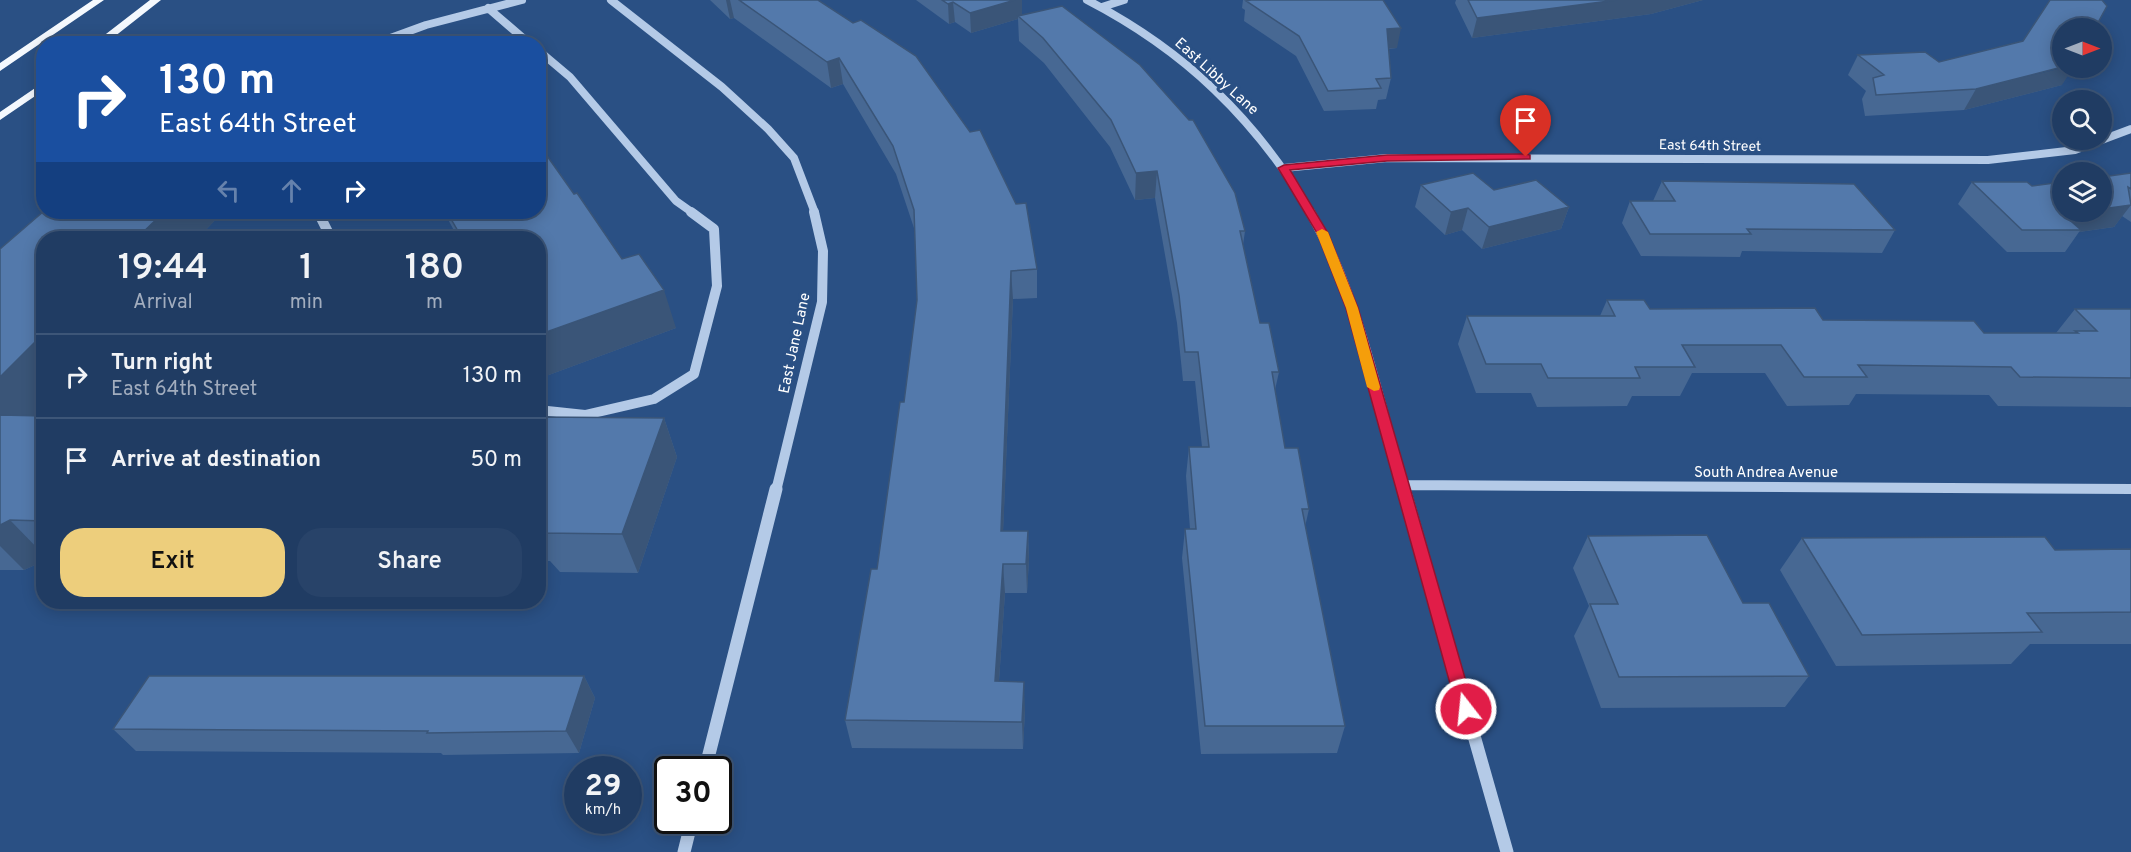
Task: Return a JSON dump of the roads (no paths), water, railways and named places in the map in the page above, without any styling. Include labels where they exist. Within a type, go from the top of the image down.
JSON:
[{"type":"main road","points":[[47,36],[99,0]]},
{"type":"main road","points":[[109,36],[156,0]]},
{"type":"main road","points":[[0,68],[36,43]]},
{"type":"main road","points":[[0,117],[36,91]]},
{"type":"street","points":[[402,36],[426,25],[522,0]]},
{"type":"street","name":"East Jane Lane","points":[[611,0],[722,87],[768,129],[794,158],[812,201],[823,251],[822,302],[809,360],[709,756]]},
{"type":"street","name":"East Libby Lane","points":[[1087,0],[1149,36],[1202,79],[1246,120],[1284,168],[1322,233],[1352,308],[1507,852]]},
{"type":"street","points":[[1102,7],[1124,0]]},
{"type":"street","points":[[489,8],[521,36]]},
{"type":"street","points":[[546,57],[570,77],[676,201],[714,229],[717,286],[694,374],[654,399],[585,415],[546,411]]},
{"type":"street","name":"East 64th Street","points":[[1284,168],[1399,158],[1549,156],[1988,160],[2075,150],[2131,129]]},
{"type":"street","name":"South Andrea Avenue","points":[[1401,485],[2131,489]]},
{"type":"street","points":[[684,852],[688,834]]}]
